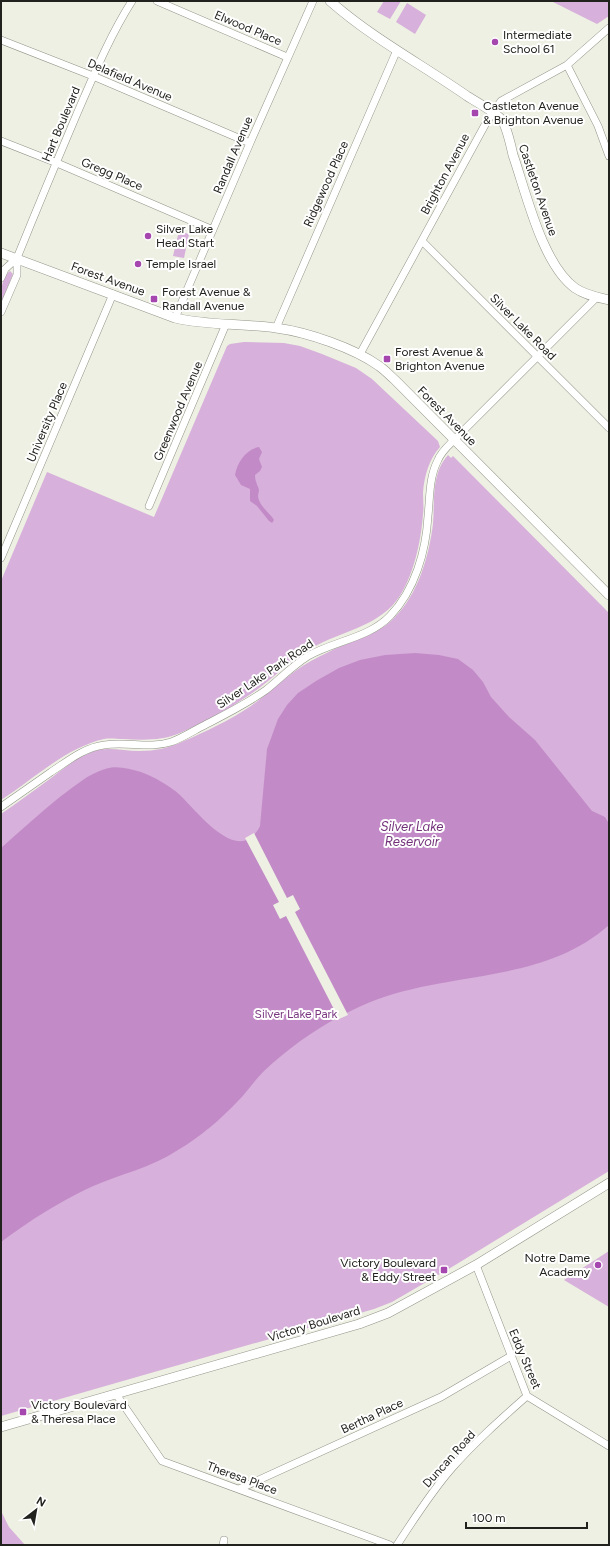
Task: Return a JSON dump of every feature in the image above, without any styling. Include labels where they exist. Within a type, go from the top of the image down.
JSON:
[{"type":"main road","name":"Castleton Avenue","points":[[330,1],[359,26],[502,120],[536,223],[551,257],[560,272],[571,285],[583,292],[609,300]]},
{"type":"main road","name":"Forest Avenue","points":[[1,253],[175,318],[205,323],[276,328],[322,339],[360,354],[380,366],[609,595]]},
{"type":"main road","name":"Victory Boulevard","points":[[1,1427],[366,1321],[388,1313],[476,1265],[609,1183]]},
{"type":"street","name":"Hart Boulevard","points":[[1,312],[17,275],[17,258],[56,163],[93,76],[114,32],[132,1]]},
{"type":"street","name":"Elwood Place","points":[[157,1],[287,57]]},
{"type":"street","name":"Randall Avenue","points":[[175,318],[287,57],[313,1]]},
{"type":"street","name":"Brighton Avenue","points":[[360,354],[492,113],[501,101],[567,65],[609,28]]},
{"type":"street","name":"Delafield Avenue","points":[[1,40],[93,76],[250,143]]},
{"type":"street","name":"Ridgewood Place","points":[[276,328],[397,50]]},
{"type":"street","points":[[567,65],[598,126],[609,156]]},
{"type":"street","name":"Gregg Place","points":[[1,141],[213,230]]},
{"type":"street","name":"Silver Lake Road","points":[[422,241],[609,428]]},
{"type":"street","name":"Hart Boulevard","points":[[1,278],[5,270],[17,258]]},
{"type":"street","name":"University Place","points":[[1,558],[113,294]]},
{"type":"street","name":"Silver Lake Park Road","points":[[1,807],[75,755],[89,748],[105,744],[154,745],[170,742],[195,731],[245,704],[308,656],[337,642],[368,631],[384,622],[397,608],[418,569],[427,534],[430,485],[440,456],[454,440],[597,297]]},
{"type":"street","name":"Greenwood Avenue","points":[[149,506],[226,324]]},
{"type":"street","name":"Eddy Street","points":[[476,1265],[527,1396],[609,1446]]},
{"type":"street","name":"Bertha Place","points":[[240,1489],[441,1397],[511,1356]]},
{"type":"street","name":"Theresa Place","points":[[116,1394],[162,1461],[390,1545]]},
{"type":"street","name":"Duncan Road","points":[[397,1545],[452,1468],[473,1446],[527,1396]]},
{"type":"green space","points":[[384,1],[401,1],[390,19],[377,12]]},
{"type":"green space","points":[[551,1],[609,1],[609,16],[597,24]]},
{"type":"green space","points":[[407,3],[426,15],[415,34],[396,22]]},
{"type":"green space","points":[[179,231],[189,234],[184,258],[173,256]]},
{"type":"green space","points":[[10,271],[13,274],[1,303],[3,281]]},
{"type":"green space","points":[[244,342],[284,343],[300,346],[356,368],[372,379],[438,441],[440,447],[430,463],[426,475],[423,493],[422,525],[418,550],[405,587],[392,606],[383,614],[362,626],[317,645],[307,651],[251,693],[213,717],[173,736],[159,739],[104,739],[90,743],[76,749],[50,765],[1,800],[1,581],[47,472],[154,517],[227,346],[230,344]]},
{"type":"green space","name":"Silver Lake Park","points":[[448,455],[451,458],[453,456],[609,613],[609,1171],[447,1270],[445,1268],[439,1272],[440,1274],[392,1302],[374,1309],[1,1416],[1,814],[84,755],[98,750],[108,749],[139,751],[162,749],[173,746],[235,716],[258,701],[295,671],[311,661],[334,649],[370,635],[383,628],[394,618],[410,598],[421,574],[429,549],[433,524],[436,479],[443,462]]},
{"type":"green space","name":"Notre Dame Academy","points":[[609,1251],[609,1307],[564,1280]]},
{"type":"green space","points":[[1,1511],[9,1527],[25,1545],[1,1545]]},
{"type":"water","points":[[259,447],[262,452],[259,459],[262,467],[255,475],[255,480],[259,490],[259,500],[274,520],[272,523],[257,506],[250,501],[250,489],[241,485],[235,475],[243,457],[254,448]]},
{"type":"water","name":"Silver Lake Reservoir","points":[[415,653],[439,655],[458,659],[473,670],[483,682],[491,697],[509,717],[535,740],[592,811],[605,817],[608,822],[609,925],[583,944],[554,958],[493,974],[429,985],[398,993],[368,1003],[339,1017],[312,1033],[275,1061],[260,1075],[241,1098],[224,1115],[210,1128],[186,1145],[157,1162],[102,1182],[67,1199],[44,1212],[1,1242],[1,848],[77,784],[99,771],[114,767],[141,772],[176,791],[207,823],[230,839],[241,841],[251,837],[260,826],[267,749],[278,719],[287,705],[298,693],[339,668],[360,660],[385,655]]},
{"type":"pier","points":[[254,833],[287,898],[293,895],[300,909],[295,912],[348,1015],[339,1019],[286,916],[280,919],[273,905],[279,902],[245,838]]},
{"type":"place","name":"Intermediate School 61","points":[[495,42]]},
{"type":"place","name":"Castleton Avenue & Brighton Avenue","points":[[475,113]]},
{"type":"place","name":"Silver Lake Head Start","points":[[148,236]]},
{"type":"place","name":"Temple Israel","points":[[138,264]]},
{"type":"place","name":"Forest Avenue & Randall Avenue","points":[[154,299]]},
{"type":"place","name":"Forest Avenue & Brighton Avenue","points":[[387,359]]},
{"type":"place","name":"Notre Dame Academy","points":[[598,1265]]},
{"type":"place","name":"Victory Boulevard & Eddy Street","points":[[444,1270]]},
{"type":"place","name":"Victory Boulevard & Theresa Place","points":[[23,1412]]}]
